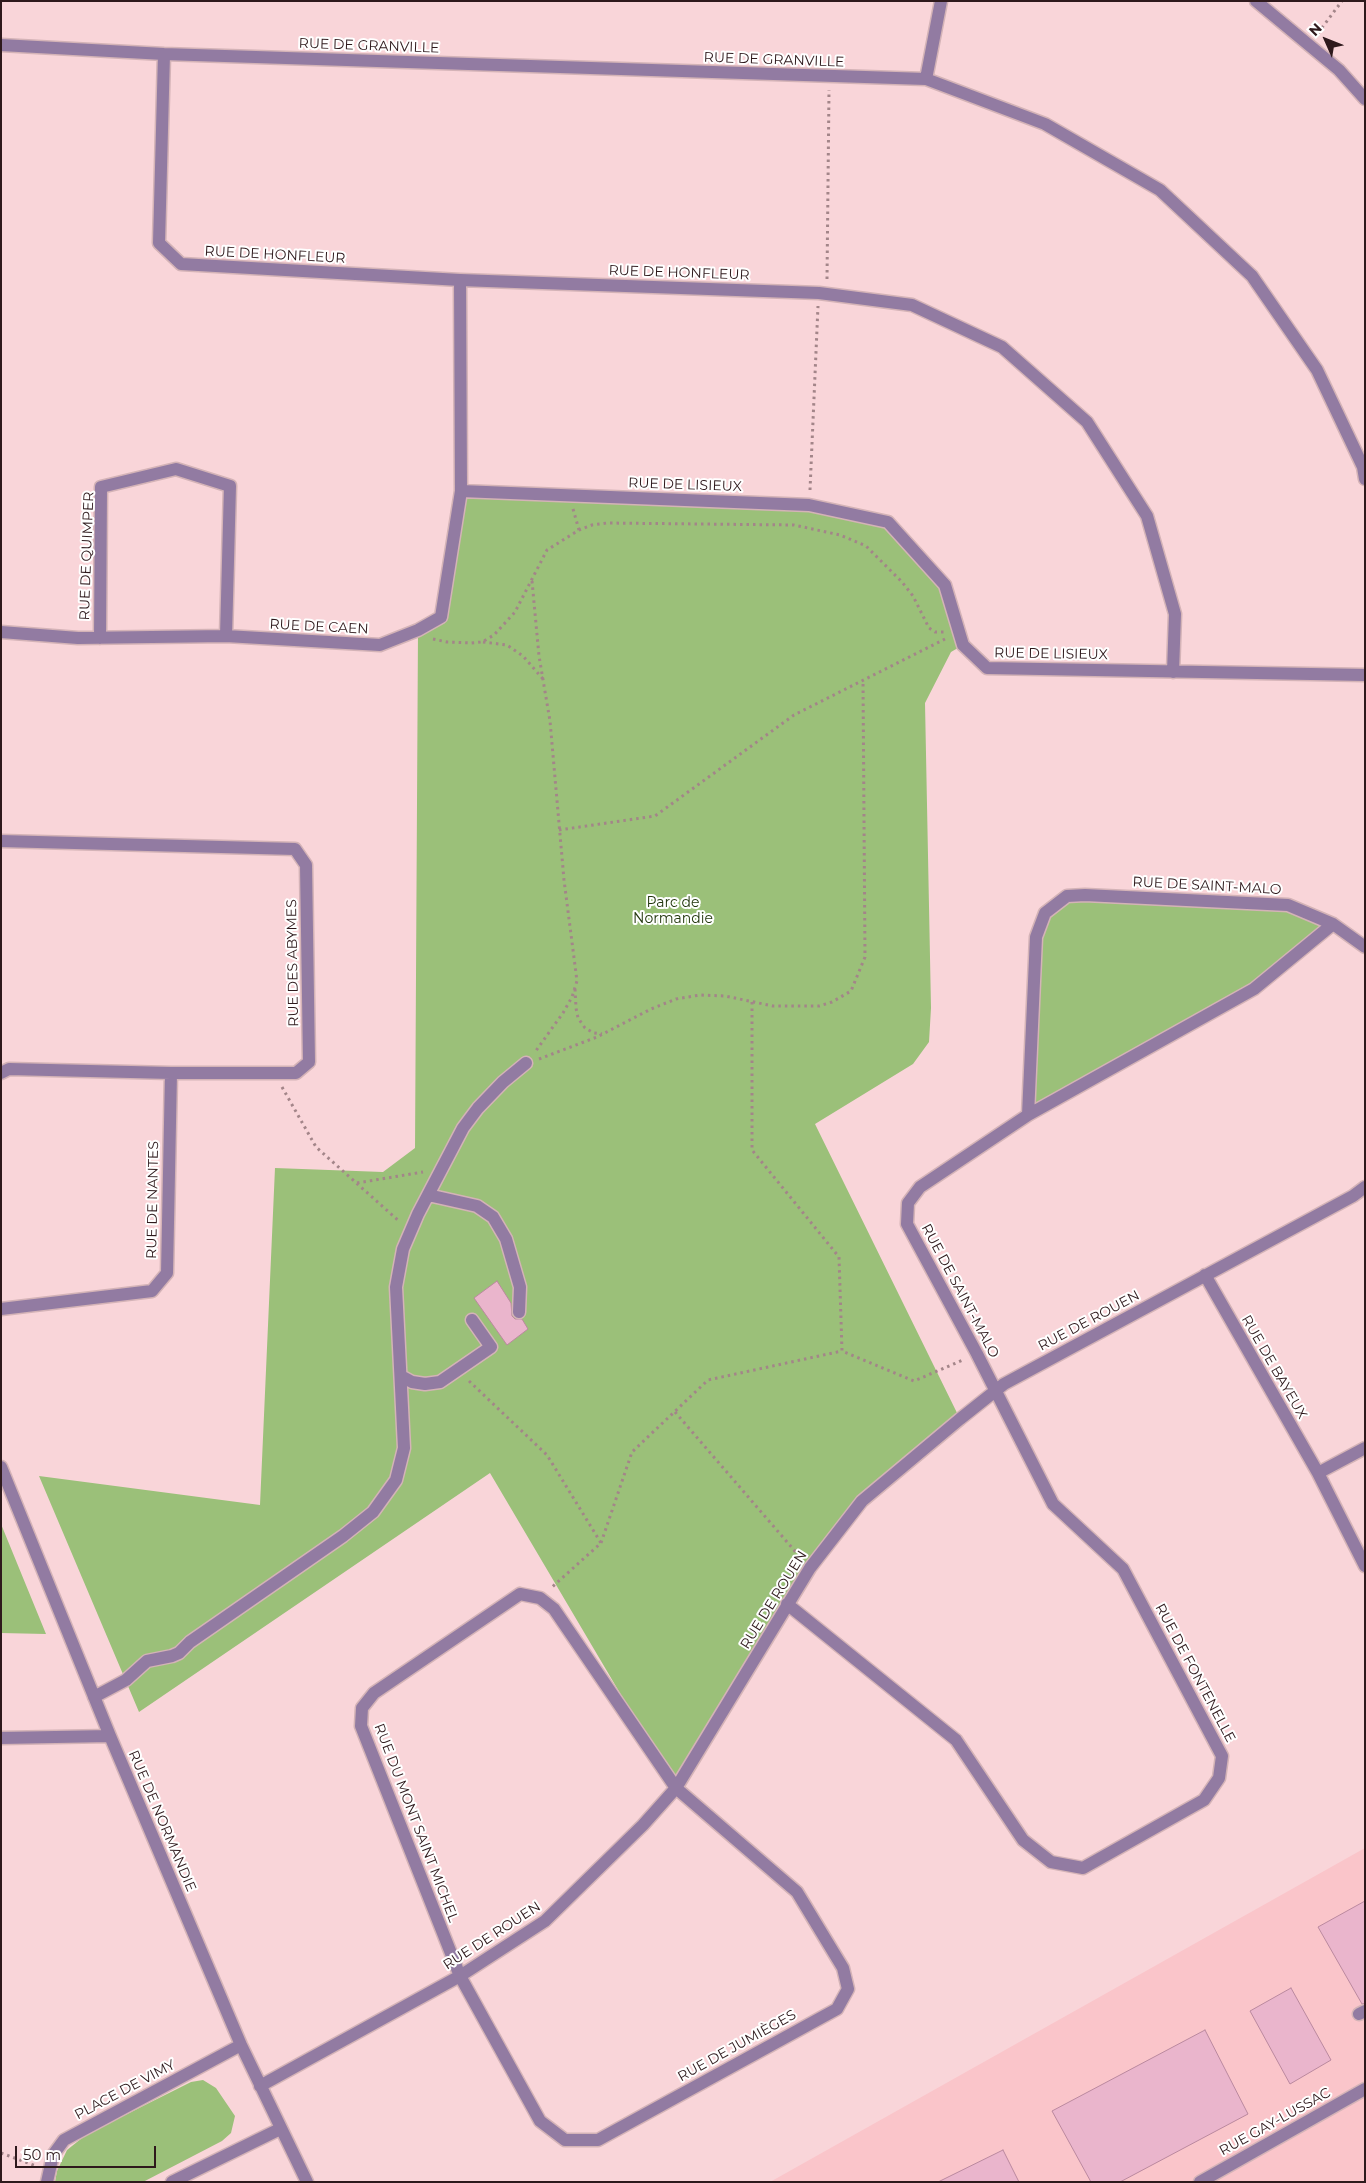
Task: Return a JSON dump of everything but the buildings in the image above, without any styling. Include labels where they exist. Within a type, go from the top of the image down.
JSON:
[{"type":"street","points":[[926,79],[941,1]]},
{"type":"street","points":[[1256,1],[1339,70],[1365,99]]},
{"type":"street","name":"RUE DE GRANVILLE","points":[[1,45],[164,54],[926,79],[1045,124],[1160,190],[1252,276],[1317,370],[1362,467],[1365,479]]},
{"type":"street","name":"RUE DE HONFLEUR","points":[[164,54],[159,243],[180,264],[460,280],[823,294],[912,305],[1002,347],[1087,422],[1147,516],[1176,614],[1173,672]]},
{"type":"street","name":"RUE DE CAEN","points":[[1,632],[100,638],[226,636],[380,645],[418,630],[441,618],[461,491],[460,280]]},
{"type":"street","name":"RUE DE QUIMPER","points":[[100,638],[101,487],[176,469],[230,486],[226,636]]},
{"type":"street","name":"RUE DE LISIEUX","points":[[461,491],[809,505],[888,522],[945,585],[963,645],[987,668],[1365,675]]},
{"type":"street","name":"RUE DES ABYMES","points":[[1,840],[295,849],[306,865],[309,1062],[296,1073],[170,1073],[9,1069],[1,1073]]},
{"type":"street","name":"RUE DE SAINT-MALO","points":[[996,1390],[907,1224],[908,1202],[920,1187],[1028,1115],[1254,989],[1332,924],[1288,904],[1085,895],[1067,896],[1045,913],[1036,937],[1028,1115]]},
{"type":"street","points":[[1332,924],[1365,947]]},
{"type":"street","points":[[94,1697],[126,1680],[147,1661],[179,1653],[190,1642],[282,1579],[373,1512],[396,1480],[404,1448],[396,1287],[403,1249],[428,1195],[463,1128],[478,1108],[503,1082],[526,1064]]},
{"type":"street","name":"RUE DE NANTES","points":[[1,1309],[152,1291],[167,1273],[170,1073]]},
{"type":"street","name":"RUE DE ROUEN","points":[[260,2086],[460,1976],[545,1921],[643,1825],[676,1788],[810,1568],[862,1501],[996,1390],[1353,1196],[1365,1187]]},
{"type":"street","points":[[428,1195],[477,1206],[493,1217],[506,1239],[520,1287],[519,1312]]},
{"type":"street","name":"RUE DE BAYEUX","points":[[1205,1275],[1318,1473],[1365,1566]]},
{"type":"street","points":[[400,1376],[412,1382],[425,1384],[440,1382],[491,1347],[472,1320]]},
{"type":"street","name":"RUE DE FONTENELLE","points":[[787,1604],[956,1740],[1023,1840],[1051,1862],[1083,1868],[1204,1800],[1219,1778],[1222,1756],[1123,1569],[1052,1504],[996,1390]]},
{"type":"street","points":[[1318,1473],[1365,1448]]},
{"type":"street","name":"RUE DE NORMANDIE","points":[[1,1467],[110,1736],[241,2045],[306,2182]]},
{"type":"street","name":"RUE DU MONT SAINT MICHEL","points":[[460,1976],[361,1726],[362,1708],[374,1693],[520,1594],[540,1598]]},
{"type":"street","points":[[540,1598],[554,1609],[676,1788]]},
{"type":"street","points":[[1,1738],[110,1736]]},
{"type":"street","name":"RUE DE JUMIÈGES","points":[[460,1976],[540,2121],[565,2140],[598,2140],[837,2009],[848,1989],[843,1968],[797,1892],[676,1788]]},
{"type":"street","name":"PLACE DE VIMY","points":[[48,2177],[54,2154],[64,2140],[241,2045]]},
{"type":"street","name":"RUE GAY-LUSSAC","points":[[1200,2182],[1365,2089]]},
{"type":"street","points":[[172,2182],[280,2129]]},
{"type":"path","points":[[1309,45],[1342,1]]},
{"type":"path","points":[[809,505],[823,294],[829,77]]},
{"type":"path","points":[[482,642],[494,635],[511,618],[525,597],[548,550],[566,537],[592,525],[607,523],[807,527],[840,535],[866,546],[902,582],[913,596],[929,628],[935,632],[959,632]]},
{"type":"path","points":[[526,1064],[563,1013],[577,981],[559,830],[550,721],[539,656],[532,580]]},
{"type":"path","points":[[418,630],[437,641],[482,642],[507,645],[523,656],[543,679]]},
{"type":"path","points":[[559,830],[655,816],[794,715],[959,632]]},
{"type":"path","points":[[526,1064],[559,1053],[603,1034],[651,1009],[676,1000],[700,995],[725,996],[773,1006],[819,1006],[832,1002],[851,991],[865,957],[864,680]]},
{"type":"path","points":[[575,986],[578,1018],[585,1028],[594,1033],[603,1034]]},
{"type":"path","points":[[752,1002],[752,1150],[839,1257],[842,1351]]},
{"type":"path","points":[[275,1073],[316,1147],[411,1231]]},
{"type":"path","points":[[357,1183],[441,1170]]},
{"type":"path","points":[[540,1598],[601,1544],[632,1452],[708,1380],[842,1351],[914,1381],[977,1354]]},
{"type":"path","points":[[457,1370],[547,1455],[601,1544]]},
{"type":"path","points":[[675,1411],[810,1568]]},
{"type":"path","points":[[1,2153],[48,2177]]},
{"type":"shaded area","points":[[1365,1848],[1365,2182],[770,2182]]},
{"type":"green space","name":"Parc de Normandie","points":[[461,491],[809,505],[888,522],[945,585],[963,645],[951,652],[925,703],[931,1008],[929,1042],[913,1064],[815,1124],[960,1419],[862,1501],[810,1568],[676,1788],[490,1473],[139,1712],[39,1476],[260,1505],[275,1168],[383,1172],[415,1148],[418,630],[441,617]]},
{"type":"green space","points":[[1067,896],[1288,905],[1333,924],[1254,989],[1028,1115],[1036,937],[1045,913]]},
{"type":"green space","points":[[1,1524],[46,1634],[1,1633]]},
{"type":"green space","points":[[203,2080],[216,2088],[235,2116],[231,2133],[222,2141],[143,2182],[55,2182],[57,2171],[67,2150],[87,2134],[191,2082]]}]
